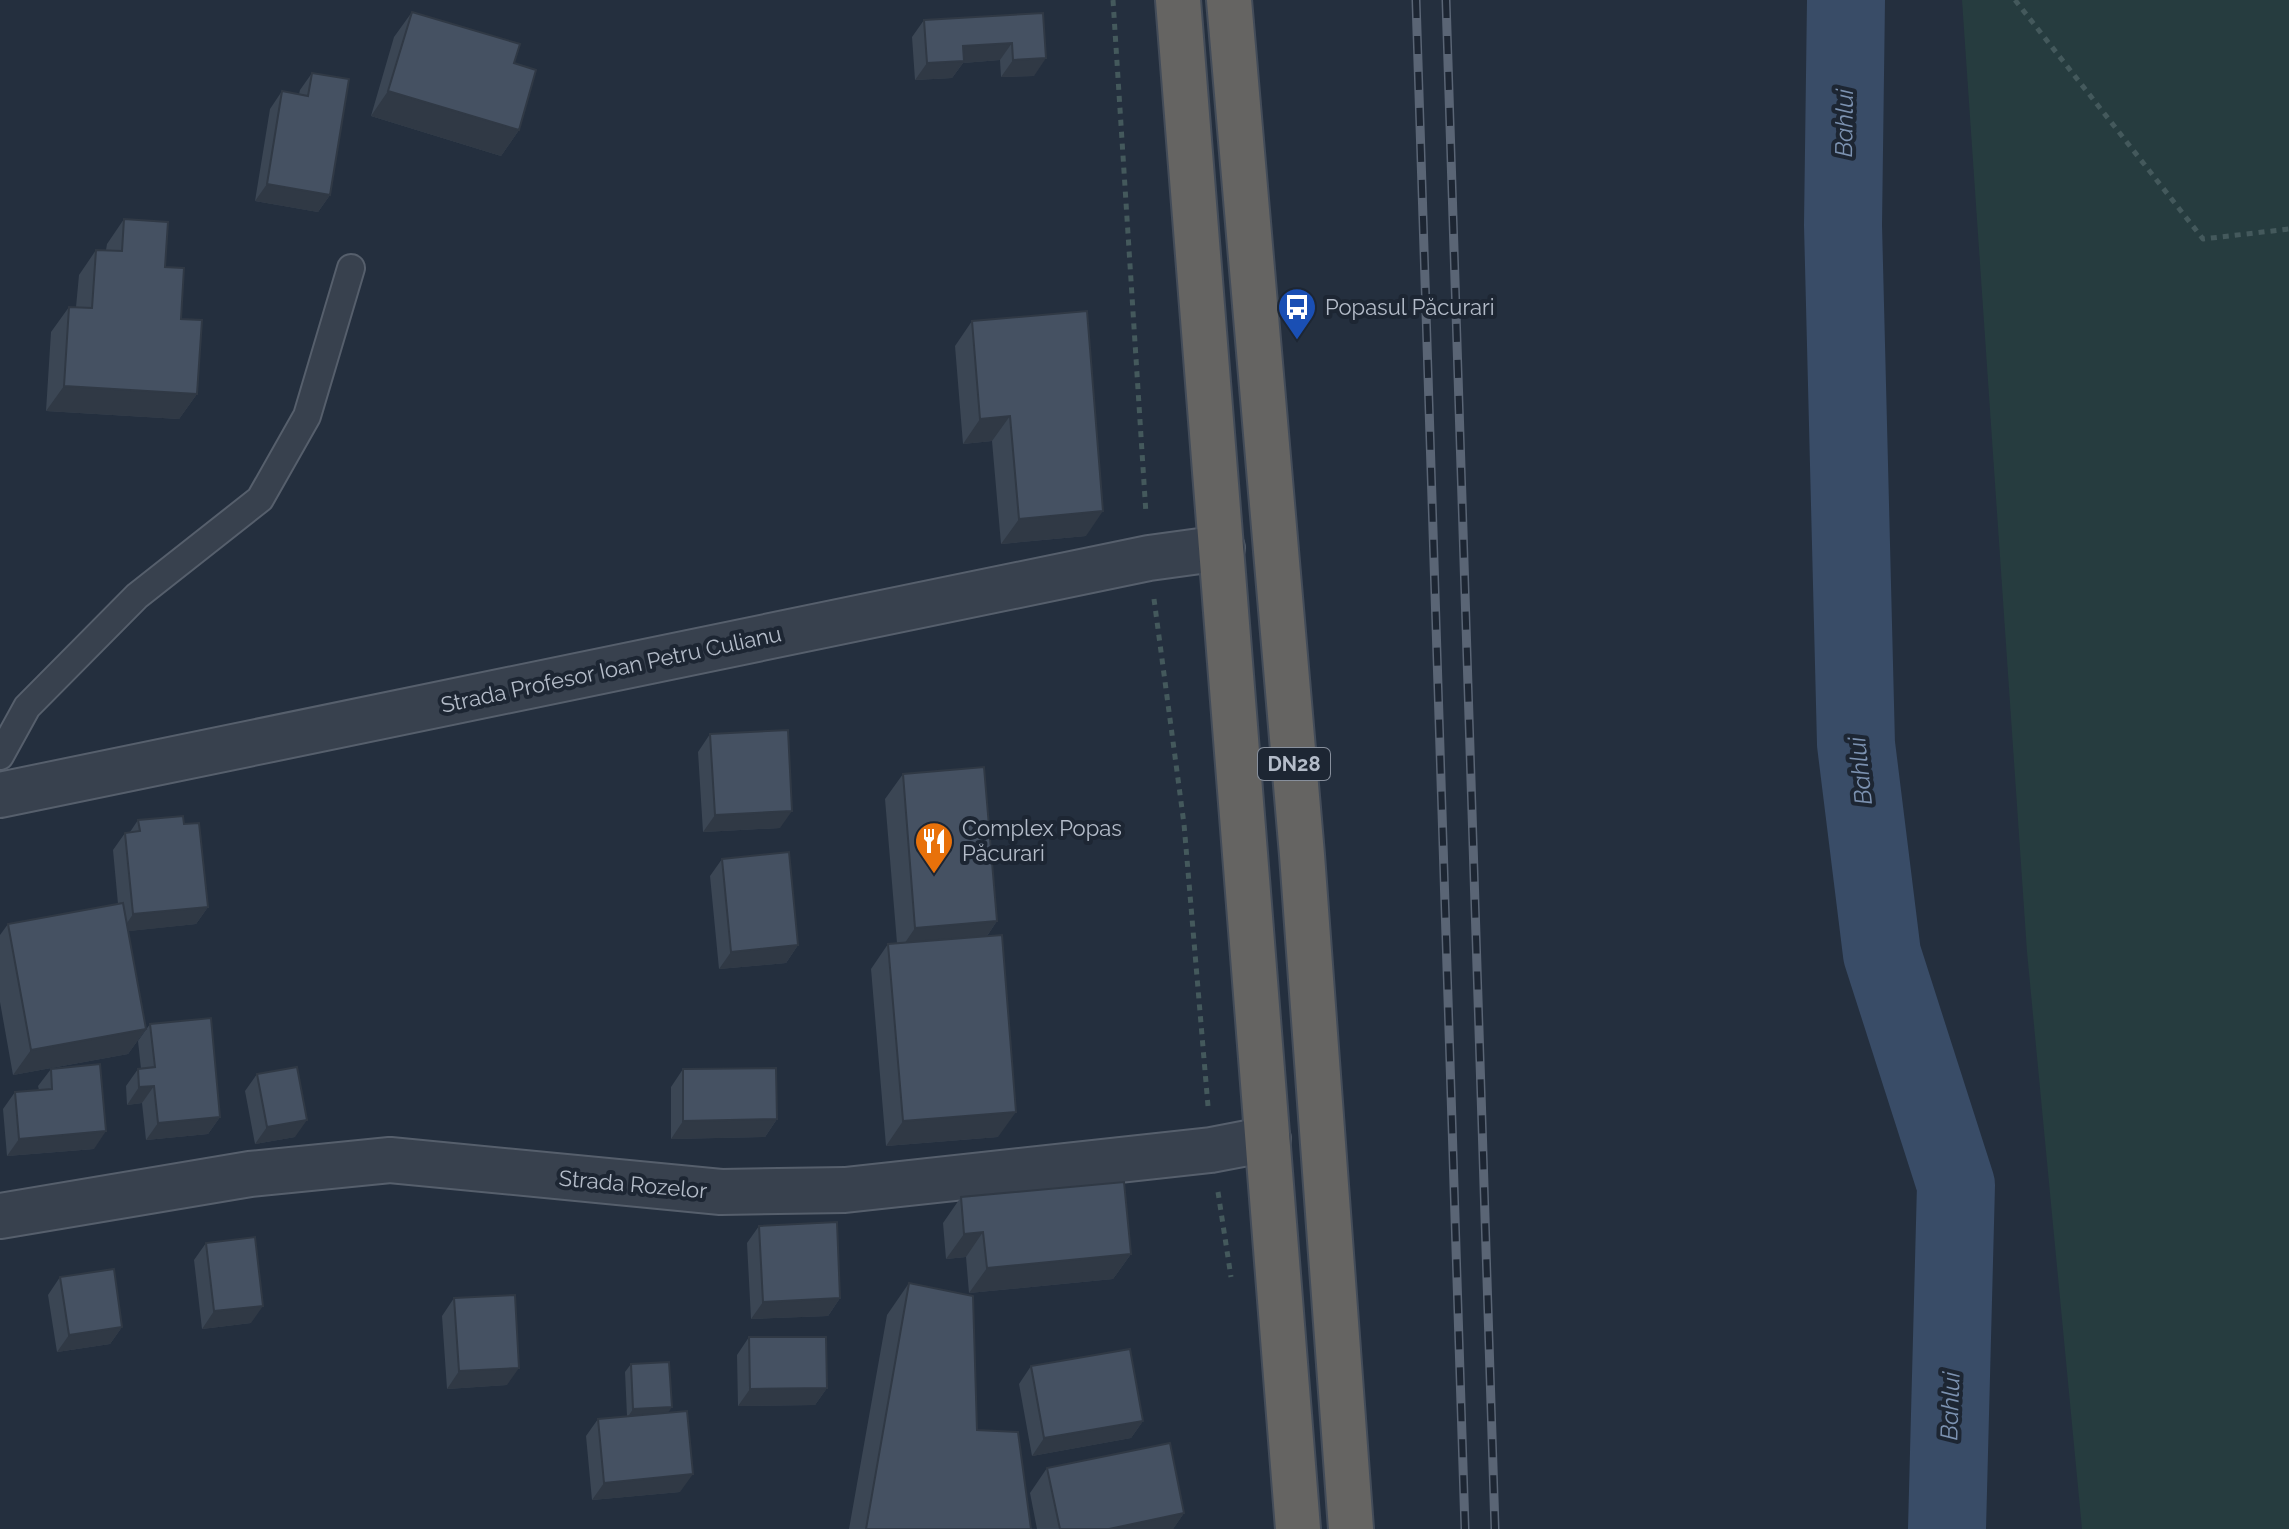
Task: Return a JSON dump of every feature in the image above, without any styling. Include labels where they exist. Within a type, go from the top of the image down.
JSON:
[{"type":"highway","name":"DN28","points":[[1178,0],[1298,1529]]},
{"type":"highway","name":"DN28","points":[[1229,0],[1302,855],[1351,1529]]},
{"type":"street","name":"Strada Profesor Ioan Petru Culianu","points":[[1,782],[1149,558],[1222,548]]},
{"type":"street","name":"Strada Rozelor","points":[[0,1216],[250,1174],[390,1160],[721,1192],[845,1190],[1211,1150],[1268,1139]]},
{"type":"lane","points":[[1,782],[27,707],[137,596],[260,499],[307,416],[351,268]]},
{"type":"path","points":[[1113,0],[1149,558],[1184,824],[1211,1150],[1231,1280]]},
{"type":"path","points":[[2015,0],[2203,239],[2289,229]]},
{"type":"green space","points":[[1962,0],[2289,0],[2289,1529],[2082,1529],[2027,952]]},
{"type":"building","points":[[412,12],[520,44],[514,63],[536,70],[519,130],[388,91]]},
{"type":"building","points":[[1043,13],[1046,58],[1013,60],[1012,43],[963,46],[964,61],[927,63],[924,20]]},
{"type":"building","points":[[312,73],[349,79],[330,195],[267,184],[282,91],[308,96]]},
{"type":"building","points":[[124,219],[168,222],[165,267],[184,268],[181,319],[202,320],[197,394],[64,386],[69,307],[92,308],[96,250],[122,251]]},
{"type":"building","points":[[1087,311],[1103,511],[1019,519],[1010,416],[980,419],[972,321]]},
{"type":"building","points":[[788,730],[792,811],[715,815],[710,734]]},
{"type":"building","points":[[984,767],[997,921],[915,928],[903,774]]},
{"type":"building","points":[[183,816],[184,824],[199,823],[208,907],[133,914],[125,833],[140,831],[138,820]]},
{"type":"building","points":[[789,852],[798,945],[731,952],[722,859]]},
{"type":"building","points":[[123,903],[146,1029],[31,1050],[8,924]]},
{"type":"building","points":[[1002,935],[1016,1112],[903,1121],[888,944]]},
{"type":"building","points":[[211,1018],[220,1117],[158,1123],[154,1086],[139,1087],[138,1069],[155,1067],[150,1024]]},
{"type":"building","points":[[100,1064],[106,1131],[19,1139],[15,1092],[52,1089],[51,1069]]},
{"type":"building","points":[[297,1067],[307,1120],[267,1127],[257,1074]]},
{"type":"building","points":[[776,1068],[777,1119],[683,1121],[683,1069]]},
{"type":"building","points":[[1124,1182],[1131,1254],[987,1268],[983,1232],[964,1234],[961,1197]]},
{"type":"building","points":[[837,1222],[840,1298],[763,1302],[759,1226]]},
{"type":"building","points":[[255,1237],[263,1306],[214,1311],[206,1243]]},
{"type":"building","points":[[114,1269],[122,1327],[69,1335],[60,1277]]},
{"type":"building","points":[[909,1283],[973,1296],[977,1430],[1018,1432],[1031,1529],[866,1529]]},
{"type":"building","points":[[515,1295],[519,1368],[459,1371],[454,1298]]},
{"type":"building","points":[[749,1337],[826,1337],[827,1388],[750,1389]]},
{"type":"building","points":[[1130,1349],[1143,1421],[1044,1438],[1031,1366]]},
{"type":"building","points":[[669,1362],[672,1407],[633,1409],[631,1364]]},
{"type":"building","points":[[687,1411],[693,1474],[604,1483],[598,1419]]},
{"type":"building","points":[[1170,1443],[1184,1513],[1109,1529],[1060,1529],[1047,1468]]},
{"type":"waterway","name":"Bahlui","points":[[1846,0],[1843,225],[1856,744],[1882,954],[1956,1185],[1947,1529]]},
{"type":"railway","points":[[1416,0],[1465,1529]]},
{"type":"railway","points":[[1446,0],[1495,1529]]},
{"type":"place","name":"Popasul Păcurari","points":[[1297,341]]},
{"type":"place","name":"Complex Popas Păcurari","points":[[934,875]]}]
